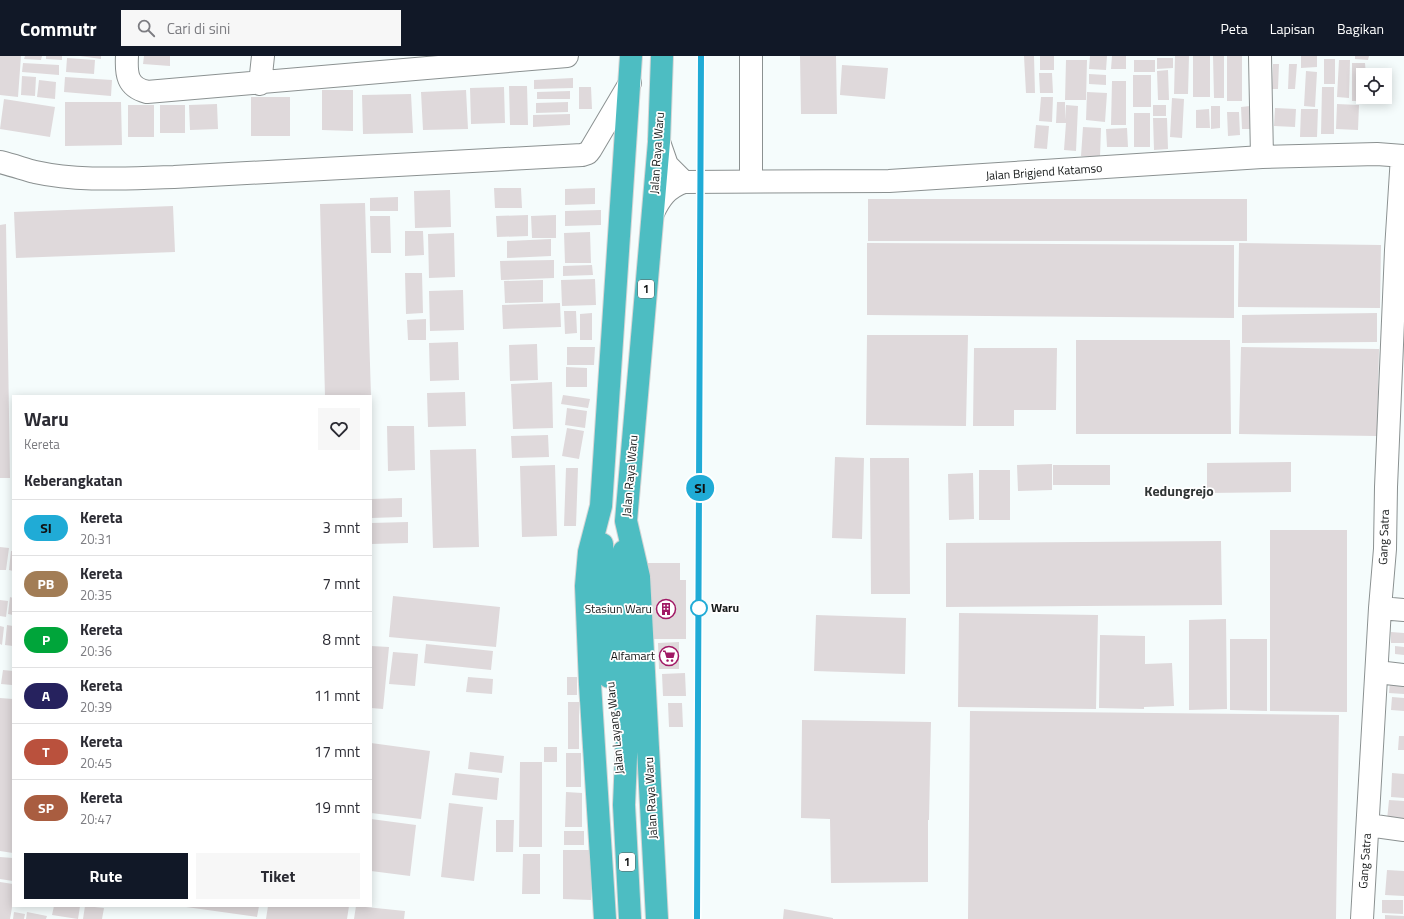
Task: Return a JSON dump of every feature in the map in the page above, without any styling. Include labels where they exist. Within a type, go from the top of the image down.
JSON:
[{"type":"highway","name":"1","points":[[601,506],[631,56]]},
{"type":"highway","name":"Jalan Raya Waru","points":[[657,919],[639,577],[626,521],[659,142],[662,56]]},
{"type":"highway","name":"Jalan Layang Waru","points":[[601,506],[602,573],[613,734],[624,805]]},
{"type":"highway","points":[[601,506],[589,552],[586,586],[590,684],[605,919]]},
{"type":"highway","name":"Jalan Layang Waru","points":[[626,521],[622,622],[627,733],[624,805],[630,919]]},
{"type":"street","points":[[127,56],[129,80],[133,87],[147,92],[260,84],[538,57],[567,56]]},
{"type":"street","points":[[260,84],[263,56]]},
{"type":"street","points":[[751,56],[751,181]]},
{"type":"street","points":[[1260,56],[1262,158]]},
{"type":"street","points":[[0,162],[36,172],[68,177],[113,179],[174,178],[582,155],[588,153],[630,83]]},
{"type":"street","points":[[659,142],[667,165],[674,174],[684,182]]},
{"type":"street","name":"Jalan Brigjend Katamso","points":[[653,213],[662,196],[668,190],[684,182],[889,181],[1262,158],[1377,154],[1403,156]]},
{"type":"street","name":"Gang Satra","points":[[1362,919],[1380,608],[1385,549],[1386,487],[1396,250],[1403,156]]},
{"type":"street","points":[[1380,608],[1404,610]]},
{"type":"street","points":[[1377,672],[1404,676]]},
{"type":"street","points":[[1368,825],[1404,830]]},
{"type":"building","points":[[0,56],[21,56],[18,97],[0,95]]},
{"type":"building","points":[[25,56],[42,56],[41,60],[24,59]]},
{"type":"building","points":[[46,56],[62,56],[62,60],[46,59]]},
{"type":"building","points":[[80,56],[101,56],[101,59]]},
{"type":"building","points":[[144,56],[170,56],[170,66],[143,64]]},
{"type":"building","points":[[800,56],[836,56],[837,114],[801,114]]},
{"type":"building","points":[[1024,56],[1034,56],[1035,93],[1026,93]]},
{"type":"building","points":[[1040,56],[1054,56],[1054,70],[1040,70]]},
{"type":"building","points":[[1090,56],[1107,56],[1106,70],[1089,69]]},
{"type":"building","points":[[1112,56],[1126,56],[1126,69],[1111,69]]},
{"type":"building","points":[[1175,56],[1189,56],[1188,94],[1174,94]]},
{"type":"building","points":[[1193,56],[1210,56],[1210,97],[1193,97]]},
{"type":"building","points":[[1213,56],[1224,56],[1224,98],[1214,98]]},
{"type":"building","points":[[1227,56],[1242,56],[1242,101],[1227,101]]},
{"type":"building","points":[[1301,56],[1317,56],[1317,67],[1301,68]]},
{"type":"building","points":[[1355,56],[1369,56],[1368,60],[1355,59]]},
{"type":"building","points":[[67,58],[95,60],[94,74],[66,72]]},
{"type":"building","points":[[1157,58],[1173,58],[1173,68],[1157,69]]},
{"type":"building","points":[[1324,59],[1335,59],[1335,84],[1324,84]]},
{"type":"building","points":[[1066,60],[1087,60],[1086,100],[1065,100]]},
{"type":"building","points":[[1134,60],[1155,60],[1155,72],[1134,72]]},
{"type":"building","points":[[1339,60],[1350,60],[1349,98],[1337,97]]},
{"type":"building","points":[[23,63],[59,65],[59,75],[22,72]]},
{"type":"building","points":[[1352,63],[1365,63],[1365,68],[1356,68],[1356,101],[1352,101]]},
{"type":"building","points":[[1273,64],[1279,64],[1278,89],[1272,89]]},
{"type":"building","points":[[1289,64],[1297,64],[1295,89],[1288,89]]},
{"type":"building","points":[[842,65],[888,68],[885,99],[840,95]]},
{"type":"building","points":[[1168,70],[1169,100],[1158,100],[1157,71]]},
{"type":"building","points":[[1306,71],[1317,72],[1315,107],[1304,106]]},
{"type":"building","points":[[1039,73],[1052,73],[1053,93],[1040,93]]},
{"type":"building","points":[[1089,74],[1106,75],[1106,85],[1089,84]]},
{"type":"building","points":[[1133,75],[1151,75],[1151,107],[1133,107]]},
{"type":"building","points":[[22,76],[36,77],[35,96],[21,95]]},
{"type":"building","points":[[65,77],[112,80],[111,96],[64,92]]},
{"type":"building","points":[[573,78],[573,88],[534,89],[534,80]]},
{"type":"building","points":[[39,80],[56,82],[55,99],[37,97]]},
{"type":"building","points":[[1112,81],[1126,81],[1126,125],[1111,125]]},
{"type":"building","points":[[509,86],[527,86],[528,125],[510,125]]},
{"type":"building","points":[[504,87],[505,123],[471,124],[470,88]]},
{"type":"building","points":[[579,87],[591,87],[592,109],[579,109]]},
{"type":"building","points":[[1322,87],[1334,87],[1334,134],[1321,134]]},
{"type":"building","points":[[322,90],[353,90],[353,131],[322,130]]},
{"type":"building","points":[[466,90],[468,129],[423,130],[421,92]]},
{"type":"building","points":[[570,91],[570,99],[537,99],[537,92]]},
{"type":"building","points":[[1087,92],[1107,93],[1105,122],[1086,120]]},
{"type":"building","points":[[411,94],[413,133],[363,134],[362,95]]},
{"type":"building","points":[[251,97],[290,97],[290,136],[251,136]]},
{"type":"building","points":[[1041,97],[1053,97],[1052,122],[1039,121]]},
{"type":"building","points":[[1172,98],[1184,99],[1182,138],[1170,137]]},
{"type":"building","points":[[4,99],[55,107],[50,137],[0,129]]},
{"type":"building","points":[[65,102],[121,102],[122,145],[65,146]]},
{"type":"building","points":[[568,102],[568,112],[536,113],[536,103]]},
{"type":"building","points":[[1057,102],[1065,102],[1065,120],[1066,105],[1078,106],[1076,151],[1064,150],[1066,123],[1056,123]]},
{"type":"building","points":[[217,104],[218,129],[190,130],[189,105]]},
{"type":"building","points":[[1337,104],[1359,105],[1358,130],[1336,129]]},
{"type":"building","points":[[128,105],[154,105],[154,137],[128,137]]},
{"type":"building","points":[[160,105],[185,105],[185,133],[160,133]]},
{"type":"building","points":[[1153,105],[1166,105],[1166,116],[1153,116]]},
{"type":"building","points":[[1211,106],[1220,106],[1220,128],[1211,129]]},
{"type":"building","points":[[1250,106],[1251,129],[1242,129],[1241,107]]},
{"type":"building","points":[[1275,108],[1296,109],[1295,127],[1274,126]]},
{"type":"building","points":[[1209,109],[1210,128],[1196,128],[1196,110]]},
{"type":"building","points":[[1301,109],[1318,109],[1317,137],[1300,137]]},
{"type":"building","points":[[1227,112],[1239,112],[1240,135],[1228,136]]},
{"type":"building","points":[[1134,113],[1150,113],[1150,147],[1134,147]]},
{"type":"building","points":[[570,114],[570,125],[533,127],[533,115]]},
{"type":"building","points":[[1153,118],[1167,118],[1168,149],[1154,150]]},
{"type":"building","points":[[1036,125],[1049,126],[1047,149],[1034,148]]},
{"type":"building","points":[[1083,127],[1101,128],[1100,157],[1081,156]]},
{"type":"building","points":[[1127,128],[1128,147],[1107,147],[1106,129]]},
{"type":"building","points":[[494,188],[521,188],[522,208],[495,208]]},
{"type":"building","points":[[595,188],[595,204],[565,205],[565,189]]},
{"type":"building","points":[[450,190],[451,227],[415,228],[414,191]]},
{"type":"building","points":[[398,197],[398,211],[370,211],[370,198]]},
{"type":"building","points":[[868,199],[1247,199],[1247,241],[868,241]]},
{"type":"building","points":[[365,203],[371,395],[325,395],[320,204]]},
{"type":"building","points":[[173,206],[175,252],[16,258],[14,212]]},
{"type":"building","points":[[601,210],[601,225],[565,226],[565,211]]},
{"type":"building","points":[[528,215],[528,236],[497,237],[496,216]]},
{"type":"building","points":[[556,215],[556,238],[532,238],[531,216]]},
{"type":"building","points":[[370,216],[390,216],[391,253],[371,253]]},
{"type":"building","points":[[6,224],[10,478],[0,478],[0,225]]},
{"type":"building","points":[[405,231],[423,231],[424,255],[405,256]]},
{"type":"building","points":[[590,232],[591,263],[565,263],[564,233]]},
{"type":"building","points":[[454,233],[455,277],[429,278],[428,234]]},
{"type":"building","points":[[551,239],[551,256],[507,258],[507,241]]},
{"type":"building","points":[[867,243],[1234,245],[1234,318],[867,315]]},
{"type":"building","points":[[1239,243],[1381,245],[1380,308],[1238,307]]},
{"type":"building","points":[[554,260],[554,278],[501,280],[500,261]]},
{"type":"building","points":[[592,265],[593,275],[563,276],[563,266]]},
{"type":"building","points":[[405,273],[422,273],[423,313],[406,314]]},
{"type":"building","points":[[595,279],[596,305],[562,306],[561,280]]},
{"type":"building","points":[[543,280],[543,302],[505,303],[504,281]]},
{"type":"building","points":[[463,290],[464,330],[430,331],[429,291]]},
{"type":"building","points":[[560,303],[561,327],[503,329],[502,305]]},
{"type":"building","points":[[564,311],[576,311],[577,333],[565,334]]},
{"type":"building","points":[[592,313],[592,340],[580,340],[580,314]]},
{"type":"building","points":[[1377,313],[1377,342],[1242,343],[1242,315]]},
{"type":"building","points":[[426,319],[426,340],[408,340],[407,320]]},
{"type":"building","points":[[867,335],[968,335],[966,426],[866,425]]},
{"type":"building","points":[[1076,340],[1230,340],[1231,434],[1076,434]]},
{"type":"building","points":[[458,342],[459,380],[430,381],[429,343]]},
{"type":"building","points":[[537,344],[538,380],[510,381],[509,345]]},
{"type":"building","points":[[567,347],[595,347],[594,365],[567,365]]},
{"type":"building","points":[[1241,347],[1379,349],[1377,436],[1239,434]]},
{"type":"building","points":[[974,348],[1057,348],[1056,410],[1014,410],[1014,426],[973,426]]},
{"type":"building","points":[[566,367],[587,368],[587,387],[566,387]]},
{"type":"building","points":[[552,382],[553,428],[513,429],[511,384]]},
{"type":"building","points":[[465,392],[466,426],[428,427],[427,393]]},
{"type":"building","points":[[563,395],[590,399],[588,408],[561,404]]},
{"type":"building","points":[[567,408],[587,411],[585,428],[565,425]]},
{"type":"building","points":[[387,426],[414,426],[415,470],[388,471]]},
{"type":"building","points":[[567,428],[584,431],[579,459],[562,456]]},
{"type":"building","points":[[548,435],[549,457],[512,458],[511,436]]},
{"type":"building","points":[[476,449],[479,547],[433,548],[430,450]]},
{"type":"building","points":[[835,457],[864,458],[862,539],[832,538]]},
{"type":"building","points":[[870,458],[909,458],[910,594],[871,594]]},
{"type":"building","points":[[1291,462],[1291,492],[1207,493],[1207,463]]},
{"type":"building","points":[[1052,464],[1052,490],[1018,491],[1017,465]]},
{"type":"building","points":[[555,465],[557,536],[522,537],[520,466]]},
{"type":"building","points":[[1053,465],[1110,465],[1110,485],[1053,485]]},
{"type":"building","points":[[566,468],[578,468],[576,526],[564,526]]},
{"type":"building","points":[[979,470],[1010,470],[1010,520],[979,520]]},
{"type":"building","points":[[973,473],[974,519],[949,520],[948,474]]},
{"type":"building","points":[[402,498],[402,517],[372,518],[372,499]]},
{"type":"building","points":[[408,522],[408,543],[372,544],[372,523]]},
{"type":"building","points":[[1270,530],[1347,530],[1347,712],[1270,711]]},
{"type":"building","points":[[1221,541],[1222,605],[946,607],[946,543]]},
{"type":"building","points":[[0,547],[9,548],[6,570],[0,570]]},
{"type":"building","points":[[11,551],[12,551],[12,571],[9,570]]},
{"type":"building","name":"Stasiun Waru","points":[[646,563],[680,563],[680,580],[686,580],[686,639],[646,639]]},
{"type":"building","points":[[393,596],[500,607],[496,647],[389,637]]},
{"type":"building","points":[[10,597],[12,598],[12,615],[8,614]]},
{"type":"building","points":[[0,600],[8,601],[6,617],[0,616]]},
{"type":"building","points":[[959,613],[1098,615],[1096,709],[958,707]]},
{"type":"building","points":[[816,615],[906,618],[905,674],[814,671]]},
{"type":"building","points":[[1226,619],[1227,709],[1189,710],[1189,620]]},
{"type":"building","points":[[7,625],[12,626],[12,646],[5,645]]},
{"type":"building","points":[[0,626],[4,627],[2,645],[0,644]]},
{"type":"building","points":[[1391,632],[1404,633],[1404,643],[1391,643]]},
{"type":"building","points":[[1100,635],[1145,636],[1145,664],[1172,663],[1174,706],[1144,707],[1144,709],[1099,708]]},
{"type":"building","points":[[1230,639],[1267,639],[1267,711],[1230,710]]},
{"type":"building","name":"Alfamart","points":[[679,642],[679,669],[659,669],[658,643]]},
{"type":"building","points":[[426,644],[493,651],[491,670],[424,663]]},
{"type":"building","points":[[372,646],[389,647],[383,709],[372,708]]},
{"type":"building","points":[[1395,646],[1404,647],[1404,655],[1395,654]]},
{"type":"building","points":[[393,652],[418,654],[415,686],[389,684]]},
{"type":"building","points":[[3,670],[12,671],[12,685],[1,684]]},
{"type":"building","points":[[685,673],[686,696],[663,696],[662,674]]},
{"type":"building","points":[[468,677],[493,679],[492,694],[466,692]]},
{"type":"building","points":[[567,677],[577,677],[577,695],[567,695]]},
{"type":"building","points":[[1390,680],[1404,681],[1404,694],[1389,693]]},
{"type":"building","points":[[1392,697],[1404,698],[1404,711],[1391,710]]},
{"type":"building","points":[[0,698],[12,699],[12,853],[0,851]]},
{"type":"building","points":[[568,702],[579,702],[579,749],[568,749]]},
{"type":"building","points":[[668,703],[682,703],[683,727],[669,727]]},
{"type":"building","points":[[970,711],[1339,715],[1336,919],[968,919]]},
{"type":"building","points":[[802,720],[931,722],[928,882],[831,883],[830,819],[801,818]]},
{"type":"building","points":[[1399,736],[1404,736],[1404,750],[1398,750]]},
{"type":"building","points":[[372,743],[430,751],[421,819],[372,813]]},
{"type":"building","points":[[544,747],[557,747],[557,762],[544,762]]},
{"type":"building","points":[[470,752],[504,756],[502,773],[468,769]]},
{"type":"building","points":[[566,753],[581,753],[581,787],[566,787]]},
{"type":"building","points":[[520,762],[542,762],[542,847],[519,847]]},
{"type":"building","points":[[455,773],[499,778],[497,800],[452,795]]},
{"type":"building","points":[[1392,773],[1404,774],[1404,798],[1391,797]]},
{"type":"building","points":[[566,792],[582,793],[582,827],[565,827]]},
{"type":"building","points":[[1389,800],[1404,801],[1404,821],[1387,820]]},
{"type":"building","points":[[449,803],[483,807],[474,881],[441,877]]},
{"type":"building","points":[[372,819],[416,825],[410,876],[372,871]]},
{"type":"building","points":[[496,820],[514,820],[513,852],[496,852]]},
{"type":"building","points":[[564,831],[584,831],[584,845],[564,845]]},
{"type":"building","points":[[563,850],[591,850],[591,900],[563,899]]},
{"type":"building","points":[[523,854],[540,854],[540,894],[522,894]]},
{"type":"building","points":[[0,857],[12,858],[12,881],[0,879]]},
{"type":"building","points":[[1387,870],[1404,871],[1404,896],[1385,895]]},
{"type":"building","points":[[0,882],[12,884],[12,907],[10,919],[0,919]]},
{"type":"building","points":[[1382,900],[1403,900],[1403,914],[1382,913]]},
{"type":"building","points":[[54,907],[80,907],[78,919],[52,915]]},
{"type":"building","points":[[85,907],[104,908],[102,919],[83,919]]},
{"type":"building","points":[[186,907],[259,907],[257,917]]},
{"type":"building","points":[[268,907],[349,907],[347,919],[266,919]]},
{"type":"building","points":[[356,907],[405,911],[404,919],[354,919]]},
{"type":"building","points":[[784,909],[833,918],[833,919],[783,919]]},
{"type":"building","points":[[14,912],[25,914],[24,919],[13,919]]},
{"type":"building","points":[[27,912],[47,916],[46,919],[26,919]]},
{"type":"building","points":[[1385,915],[1404,916],[1404,919],[1385,919]]},
{"type":"railway","points":[[697,919],[701,56]]},
{"type":"train","name":"SI","points":[[697,919],[702,181],[701,56]]},
{"type":"place","name":"Waru","points":[[699,608]]},
{"type":"place","name":"Stasiun Waru","points":[[666,609]]},
{"type":"place","name":"Alfamart","points":[[669,656]]},
{"type":"district","name":"Kedungrejo","points":[[1179,491]]}]
